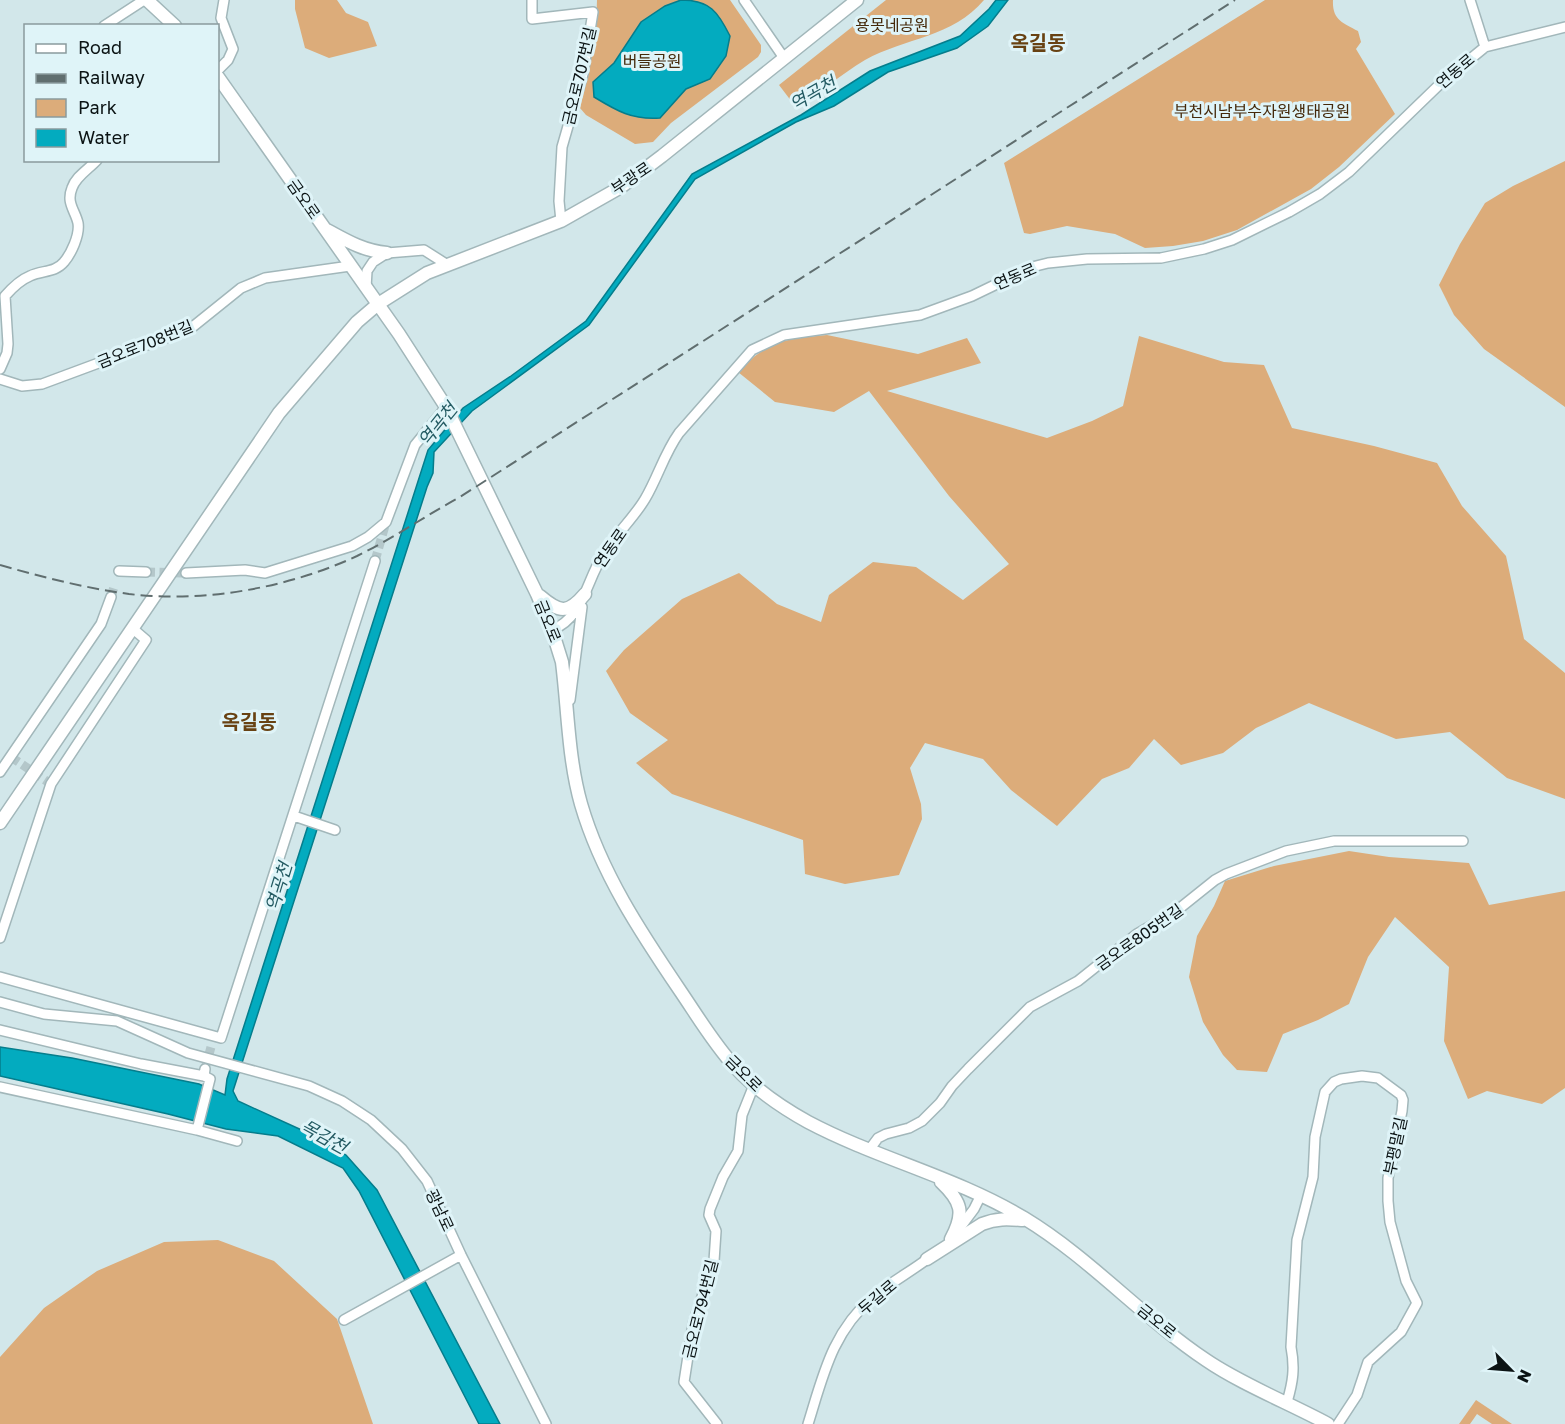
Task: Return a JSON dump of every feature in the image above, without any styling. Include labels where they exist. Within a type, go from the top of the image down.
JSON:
[{"type":"main road","points":[[146,0],[173,24]]},
{"type":"main road","name":"부광로","points":[[0,823],[279,413],[339,342],[378,304],[406,285],[446,264],[561,221],[621,187],[859,1]]},
{"type":"main road","name":"금오로","points":[[219,78],[378,304],[447,409],[537,594],[552,630],[562,662],[574,772],[581,804],[602,859],[636,925],[700,1022],[735,1067],[775,1102],[808,1121],[869,1150],[981,1195],[1029,1221],[1055,1239],[1207,1360],[1328,1424]]},
{"type":"main road","points":[[324,228],[353,244],[376,252],[387,253]]},
{"type":"main road","points":[[537,594],[554,607],[562,609],[574,606],[585,594]]},
{"type":"main road","points":[[935,1177],[950,1191],[959,1205],[960,1219],[951,1239]]},
{"type":"main road","points":[[927,1259],[992,1220],[1029,1221]]},
{"type":"street","points":[[107,24],[146,0]]},
{"type":"street","points":[[219,69],[228,60],[233,49],[221,18],[224,0]]},
{"type":"street","name":"금오로707번길","points":[[532,0],[532,19],[593,12],[583,74],[562,147],[559,201],[561,221]]},
{"type":"street","points":[[744,0],[784,58]]},
{"type":"street","points":[[1470,0],[1485,47]]},
{"type":"street","name":"연동로","points":[[552,630],[562,626],[571,618],[603,554],[646,499],[668,448],[694,414],[752,350],[784,335],[920,315],[972,296],[1032,267],[1048,263],[1087,258],[1161,258],[1204,249],[1232,240],[1289,212],[1349,172],[1441,83],[1485,47],[1565,27]]},
{"type":"street","points":[[0,369],[8,344],[4,296],[30,276],[57,269],[68,256],[78,232],[78,223],[70,203],[72,186],[95,162]]},
{"type":"street","points":[[366,288],[367,271],[373,262],[387,253],[424,250],[446,264]]},
{"type":"street","name":"금오로708번길","points":[[0,379],[22,386],[42,384],[190,329],[211,310],[252,282],[265,278],[350,266]]},
{"type":"street","points":[[186,573],[245,570],[265,573],[352,546],[368,537],[386,522],[415,445],[447,409]]},
{"type":"street","points":[[0,977],[221,1038],[375,561]]},
{"type":"street","points":[[119,571],[146,572]]},
{"type":"street","points":[[568,718],[580,612],[585,594]]},
{"type":"street","points":[[0,772],[101,624],[111,597]]},
{"type":"street","points":[[0,938],[51,783],[146,640],[132,628]]},
{"type":"street","points":[[294,816],[335,830]]},
{"type":"street","name":"금오로805번길","points":[[869,1150],[878,1138],[909,1128],[922,1121],[968,1069],[1030,1007],[1078,981],[1137,934],[1175,912],[1226,874],[1286,851],[1334,841],[1463,841]]},
{"type":"street","name":"광남로","points":[[0,1002],[44,1014],[117,1022],[188,1053],[309,1086],[362,1113],[402,1149],[427,1181],[461,1255],[546,1424]]},
{"type":"street","points":[[0,1030],[141,1064],[206,1075],[197,1130]]},
{"type":"street","points":[[211,1047],[214,1036]]},
{"type":"street","name":"부평말길","points":[[1287,1402],[1294,1381],[1291,1347],[1297,1240],[1313,1177],[1315,1137],[1326,1092],[1334,1082],[1350,1077],[1378,1078],[1401,1095],[1403,1100],[1388,1178],[1388,1201],[1390,1222],[1406,1281],[1417,1303],[1401,1332],[1368,1362],[1357,1395],[1338,1424]]},
{"type":"street","name":"금오로794번길","points":[[717,1424],[684,1382],[693,1324],[714,1261],[716,1231],[709,1215],[710,1209],[723,1177],[738,1151],[742,1115],[754,1085]]},
{"type":"street","points":[[0,1087],[197,1130],[237,1141]]},
{"type":"street","name":"두길로","points":[[808,1424],[832,1349],[849,1323],[877,1294],[951,1239],[967,1220],[981,1195]]},
{"type":"street","points":[[344,1320],[461,1255]]},
{"type":"green space","points":[[295,0],[337,0],[346,13],[368,22],[377,46],[329,58],[305,48],[295,9]]},
{"type":"green space","name":"버들공원","points":[[597,0],[730,0],[761,45],[761,52],[758,57],[671,123],[653,142],[635,144],[586,115],[580,108],[596,31]]},
{"type":"green space","name":"용못네공원","points":[[886,0],[984,0],[958,22],[865,60],[795,106],[779,85]]},
{"type":"green space","name":"부천시남부수자원생태공원","points":[[1265,0],[1333,0],[1334,12],[1339,20],[1358,31],[1361,42],[1356,49],[1395,114],[1339,167],[1311,189],[1237,230],[1203,241],[1145,248],[1115,234],[1067,226],[1030,234],[1024,233],[1004,163]]},
{"type":"green space","points":[[1565,161],[1565,407],[1484,349],[1454,315],[1439,285],[1485,203],[1513,186]]},
{"type":"green space","points":[[827,335],[918,354],[967,338],[981,363],[887,391],[1047,438],[1123,406],[1139,336],[1224,362],[1264,365],[1292,428],[1437,463],[1462,506],[1506,556],[1524,639],[1565,673],[1565,799],[1507,778],[1450,732],[1396,739],[1309,703],[1256,728],[1223,753],[1181,765],[1154,739],[1129,768],[1102,779],[1057,826],[1011,790],[983,759],[925,743],[910,768],[921,804],[922,819],[899,875],[845,884],[805,874],[803,840],[672,794],[636,763],[668,740],[630,713],[606,671],[624,650],[682,599],[739,573],[777,604],[821,622],[829,595],[873,562],[916,567],[963,600],[1009,564],[949,496],[869,391],[834,412],[775,402],[738,372],[768,347],[788,340]]},
{"type":"green space","points":[[1349,851],[1389,857],[1469,863],[1489,905],[1565,891],[1565,1088],[1542,1104],[1487,1091],[1468,1099],[1444,1041],[1449,967],[1395,917],[1368,957],[1349,1004],[1283,1034],[1267,1072],[1237,1070],[1223,1055],[1203,1022],[1189,977],[1197,936],[1225,881],[1274,866]]},
{"type":"green space","points":[[218,1240],[274,1261],[337,1319],[373,1424],[0,1424],[0,1357],[44,1308],[97,1271],[164,1242]]},
{"type":"green space","points":[[1476,1400],[1512,1424],[1492,1424],[1477,1414],[1470,1424],[1459,1424]]},
{"type":"water","points":[[681,0],[699,2],[712,9],[730,36],[726,56],[710,79],[686,89],[660,118],[641,118],[625,114],[594,97],[593,82],[614,63],[641,22],[665,6]]},
{"type":"water","points":[[996,0],[1008,0],[988,26],[957,48],[888,72],[834,106],[796,122],[695,179],[589,325],[472,411],[434,452],[433,473],[233,1091],[238,1101],[306,1132],[346,1155],[377,1190],[500,1424],[479,1424],[359,1191],[343,1168],[278,1136],[226,1129],[0,1076],[0,1047],[72,1058],[199,1084],[225,1095],[227,1079],[428,450],[463,408],[586,321],[692,174],[801,115],[870,71],[960,36]]},
{"type":"tunnel","points":[[375,561],[386,522]]},
{"type":"tunnel","points":[[146,572],[186,573]]},
{"type":"tunnel","points":[[111,597],[114,587]]},
{"type":"tunnel","points":[[11,757],[51,784]]},
{"type":"tunnel","points":[[205,1069],[211,1047]]},
{"type":"railway","points":[[0,565],[113,592],[187,596],[216,594],[274,584],[303,577],[357,556],[460,497],[1235,0]]},
{"type":"district","name":"옥길동","points":[[1038,43]]},
{"type":"district","name":"옥길동","points":[[249,722]]},
{"type":"water label","name":"역곡천","points":[[813,94]]},
{"type":"water label","name":"역곡천","points":[[438,425]]},
{"type":"water label","name":"역곡천","points":[[279,887]]},
{"type":"water label","name":"목감천","points":[[324,1137]]}]
